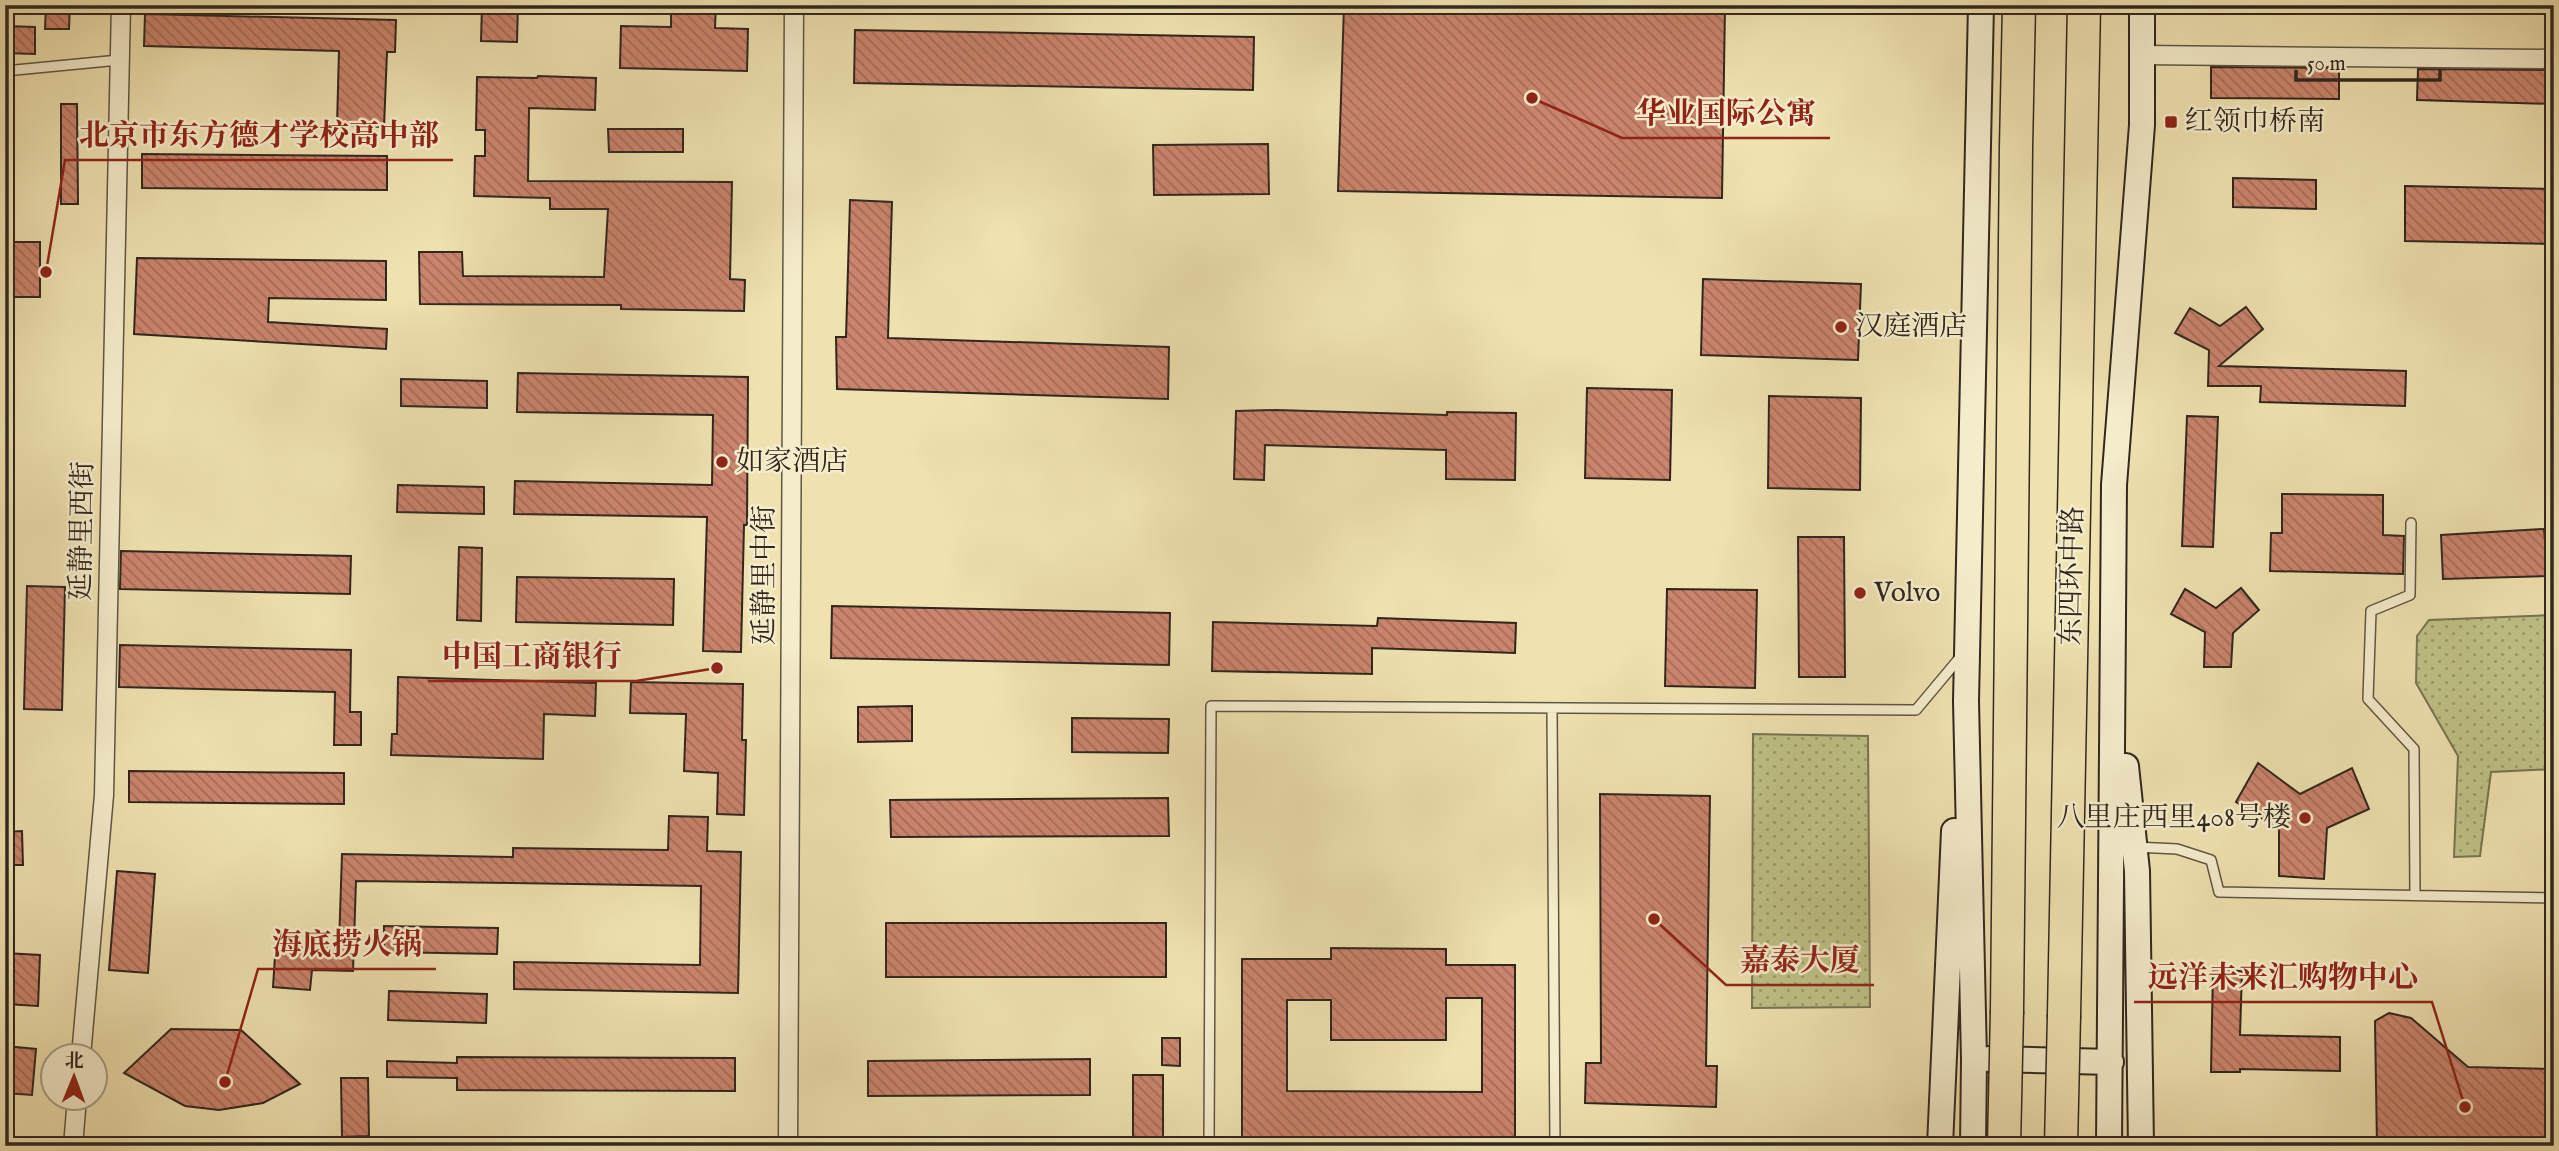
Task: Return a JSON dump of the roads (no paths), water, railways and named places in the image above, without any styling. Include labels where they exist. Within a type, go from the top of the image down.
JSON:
[{"type":"highway","points":[[1999,5],[2015,148]]},
{"type":"highway","points":[[2004,1146],[2015,148],[2019,5]]},
{"type":"highway","name":"东四环中路","points":[[2061,1146],[2084,5]]},
{"type":"highway","points":[[2081,145],[2103,5]]},
{"type":"street","name":"延静里西街","points":[[82,1042],[104,795],[121,5]]},
{"type":"street","name":"延静里中街","points":[[788,1146],[794,5]]},
{"type":"street","points":[[1973,1146],[1974,1059],[1966,650],[1981,5]]},
{"type":"street","name":"东四环中路","points":[[2109,1146],[2115,485],[2142,125],[2142,5]]},
{"type":"street","points":[[2141,55],[2554,59]]},
{"type":"street","name":"东四环中路","points":[[2113,612],[2137,871],[2141,1146]]},
{"type":"street","points":[[1940,1146],[1955,799],[1966,701]]},
{"type":"street","points":[[1974,1059],[2110,1062]]},
{"type":"street","points":[[73,1146],[76,1112]]},
{"type":"lane","points":[[5,71],[119,60]]},
{"type":"lane","points":[[2411,523],[2410,595],[2371,611],[2368,699],[2414,749],[2415,895]]},
{"type":"lane","points":[[1209,1146],[1211,706],[1916,710],[1966,650]]},
{"type":"lane","points":[[1552,708],[1555,1146]]},
{"type":"lane","points":[[2133,847],[2177,849],[2211,859],[2219,892],[2554,898]]},
{"type":"place","name":"华业国际公寓","points":[[1532,98]]},
{"type":"place","name":"红领巾桥南","points":[[2171,122]]},
{"type":"place","name":"北京市东方德才学校高中部","points":[[46,272]]},
{"type":"place","name":"汉庭酒店","points":[[1841,327]]},
{"type":"place","name":"如家酒店","points":[[722,462]]},
{"type":"place","name":"Volvo","points":[[1860,593]]},
{"type":"place","name":"中国工商银行","points":[[717,668]]},
{"type":"place","name":"八里庄西里408号楼","points":[[2305,818]]},
{"type":"place","name":"嘉泰大厦","points":[[1654,919]]},
{"type":"place","name":"海底捞火锅","points":[[225,1082]]},
{"type":"place","name":"远洋未来汇购物中心","points":[[2465,1107]]}]
